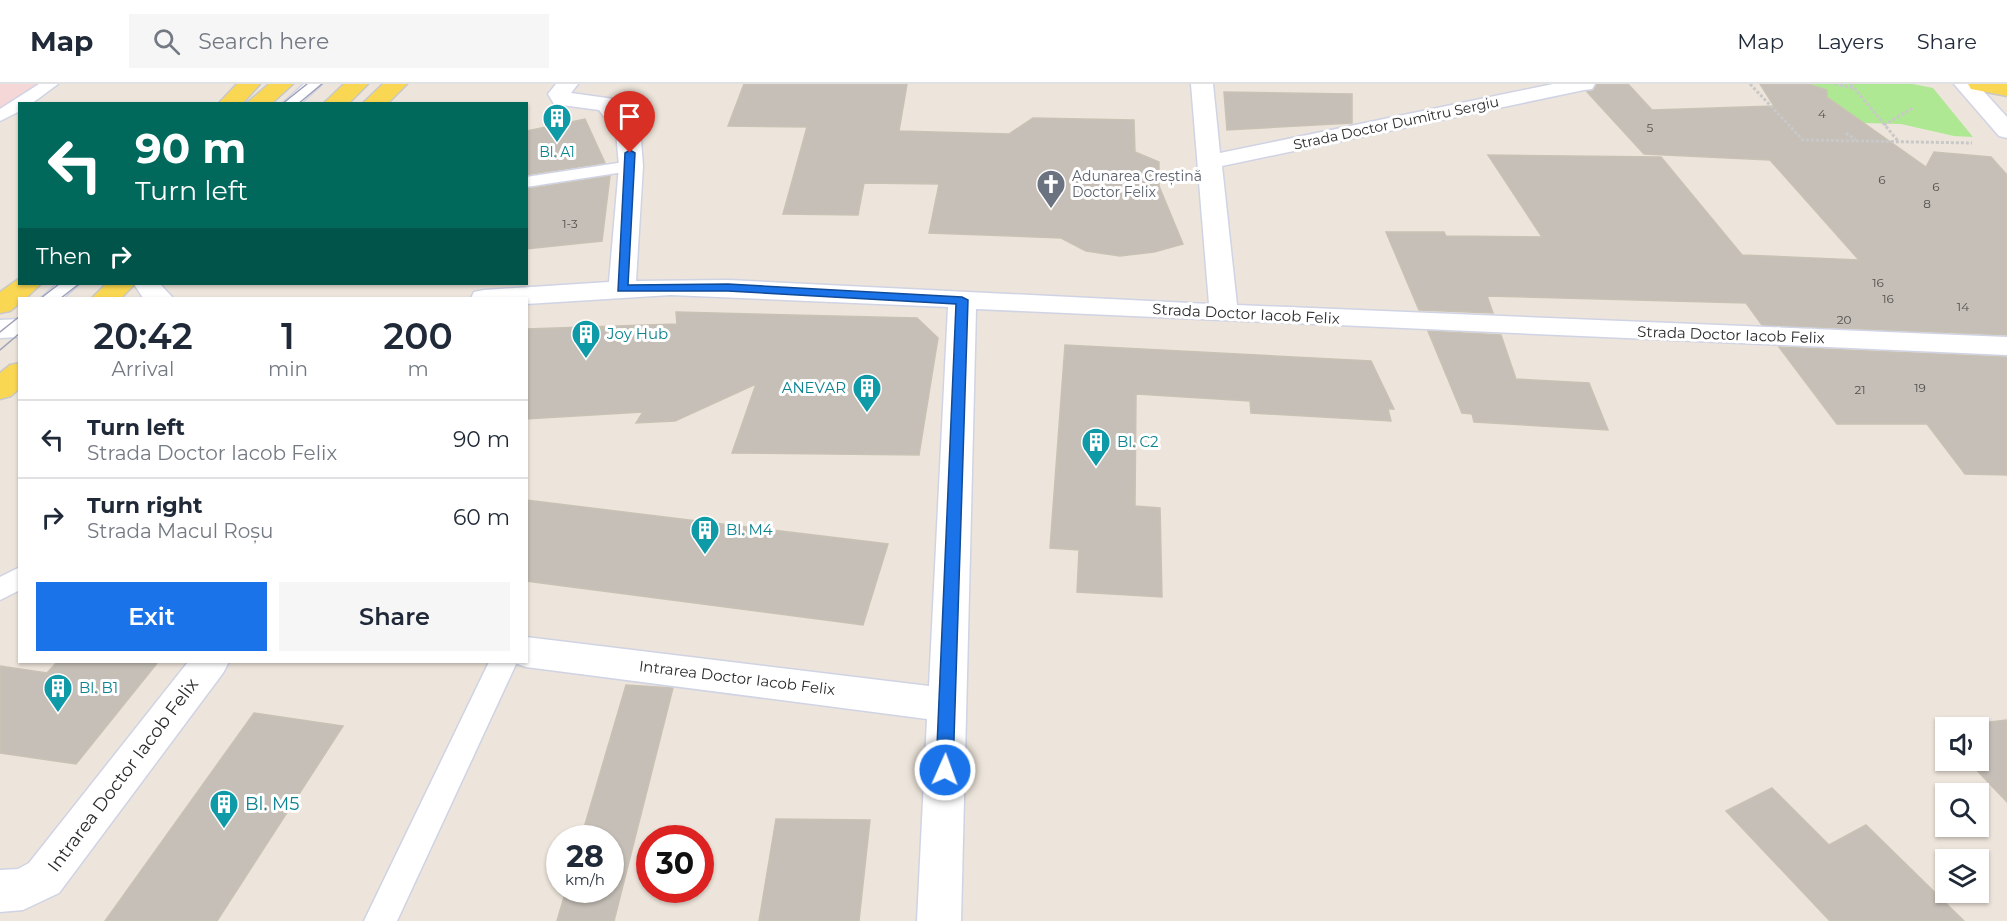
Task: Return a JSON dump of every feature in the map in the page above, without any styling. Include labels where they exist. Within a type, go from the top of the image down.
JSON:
[{"type":"main road","points":[[231,102],[249,84]]},
{"type":"main road","points":[[260,102],[282,84]]},
{"type":"main road","points":[[336,102],[357,84]]},
{"type":"main road","points":[[375,102],[396,84]]},
{"type":"main road","points":[[1979,84],[2007,90]]},
{"type":"main road","points":[[106,297],[121,285]]},
{"type":"main road","points":[[9,326],[18,306]]},
{"type":"main road","points":[[0,389],[18,374]]},
{"type":"street","points":[[567,84],[560,91],[562,99],[606,104],[628,136],[631,166],[622,289]]},
{"type":"street","points":[[1202,84],[1224,313]]},
{"type":"street","name":"Strada Doctor Dumitru Sergiu","points":[[1209,162],[1584,84]]},
{"type":"street","points":[[1965,84],[2007,131]]},
{"type":"street","points":[[147,285],[150,291],[158,297]]},
{"type":"street","name":"Strada Doctor Iacob Felix","points":[[499,297],[622,289],[728,288],[1224,313],[2007,346]]},
{"type":"street","points":[[939,921],[962,300]]},
{"type":"street","name":"Intrarea Doctor Iacob Felix","points":[[528,652],[947,705]]},
{"type":"street","name":"Intrarea Doctor Iacob Felix","points":[[4,896],[26,889],[44,878],[209,663]]},
{"type":"lane","points":[[23,102],[50,84]]},
{"type":"lane","points":[[292,102],[314,84]]},
{"type":"lane","points":[[0,116],[18,105]]},
{"type":"lane","points":[[528,182],[631,166]]},
{"type":"lane","points":[[52,297],[68,285]]},
{"type":"lane","points":[[0,590],[18,578]]},
{"type":"lane","points":[[380,921],[503,663]]},
{"type":"path","points":[[1750,84],[1803,140],[1978,143]]},
{"type":"path","points":[[1835,84],[1854,88]]},
{"type":"path","points":[[1851,84],[1898,141]]},
{"type":"path","points":[[1884,125],[1913,108]]},
{"type":"path","points":[[1846,133],[1857,141]]},
{"type":"shaded area","points":[[0,84],[40,84],[0,110]]},
{"type":"green space","points":[[1808,84],[1913,84],[1933,88],[1973,137],[1954,136],[1901,124],[1863,123],[1827,97],[1827,93],[1821,88]]},
{"type":"building","points":[[744,84],[907,84],[899,131],[1009,134],[1033,118],[1134,120],[1135,152],[1159,162],[1159,186],[1183,244],[1154,252],[1120,256],[1086,251],[1061,238],[929,233],[939,184],[864,183],[858,215],[783,214],[807,127],[728,126]]},
{"type":"building","points":[[1597,84],[1628,84],[1652,110],[1774,106],[1760,84],[1808,84],[1827,90],[1827,97],[1926,167],[1934,152],[1991,157],[2007,175],[2007,335],[1762,325],[1746,303],[1487,296],[1493,313],[1419,310],[1386,232],[1444,232],[1446,236],[1542,237],[1488,155],[1661,157],[1742,255],[1859,260],[1770,160],[1644,154],[1587,92],[1594,90]]},
{"type":"building","points":[[1224,92],[1352,94],[1352,123],[1227,130]]},
{"type":"building","name":"Bl. A1","points":[[585,119],[605,163],[528,175],[528,131]]},
{"type":"building","points":[[610,176],[602,241],[528,249],[528,189]]},
{"type":"building","points":[[676,312],[917,318],[938,338],[919,455],[732,453],[756,384],[675,421],[636,423],[643,412],[528,419],[528,329],[677,324]]},
{"type":"building","points":[[1428,331],[1501,335],[1516,379],[1589,383],[1608,430],[1474,422],[1472,414],[1462,413]]},
{"type":"building","name":"Bl. C2","points":[[1065,345],[1371,361],[1394,409],[1388,409],[1391,421],[1251,413],[1250,401],[1136,394],[1135,506],[1160,508],[1162,597],[1077,592],[1079,550],[1050,548]]},
{"type":"building","points":[[1779,347],[2007,357],[2007,475],[1965,474],[1927,424],[1837,424]]},
{"type":"building","name":"Bl. M4","points":[[528,500],[888,544],[863,625],[528,581]]},
{"type":"building","name":"Bl. B1","points":[[56,663],[157,663],[76,764],[0,753],[0,666],[47,673]]},
{"type":"building","points":[[626,685],[673,688],[638,825],[636,825],[636,834],[624,882],[624,825],[585,825]]},
{"type":"building","name":"Bl. M5","points":[[254,713],[343,726],[217,921],[105,921]]},
{"type":"building","points":[[2007,720],[2007,802],[1977,771],[1989,771],[1989,722]]},
{"type":"building","points":[[1772,788],[1829,845],[1866,825],[1935,893],[1935,903],[1946,903],[1964,921],[1830,921],[1726,811]]},
{"type":"building","points":[[776,819],[870,820],[859,921],[759,921]]},
{"type":"building","points":[[562,903],[619,903],[614,921],[557,921]]},
{"type":"tram line","points":[[284,102],[307,84]]},
{"type":"tram line","points":[[300,102],[322,84]]},
{"type":"tram line","points":[[42,297],[58,285]]},
{"type":"tram line","points":[[62,297],[78,285]]},
{"type":"tram line","points":[[0,332],[18,318]]},
{"type":"tram line","points":[[0,350],[18,335]]},
{"type":"place","name":"Bl. A1","points":[[557,144]]},
{"type":"place","name":"Adunarea Creștină Doctor Felix","points":[[1051,210]]},
{"type":"place","name":"Joy Hub","points":[[586,360]]},
{"type":"place","name":"ANEVAR","points":[[867,414]]},
{"type":"place","name":"Bl. C2","points":[[1096,468]]},
{"type":"place","name":"Bl. M4","points":[[705,556]]},
{"type":"place","name":"Bl. B1","points":[[58,714]]},
{"type":"place","name":"Bl. M5","points":[[224,830]]},
{"type":"route","points":[[630,153],[622,289],[728,288],[962,300],[945,770]]}]
